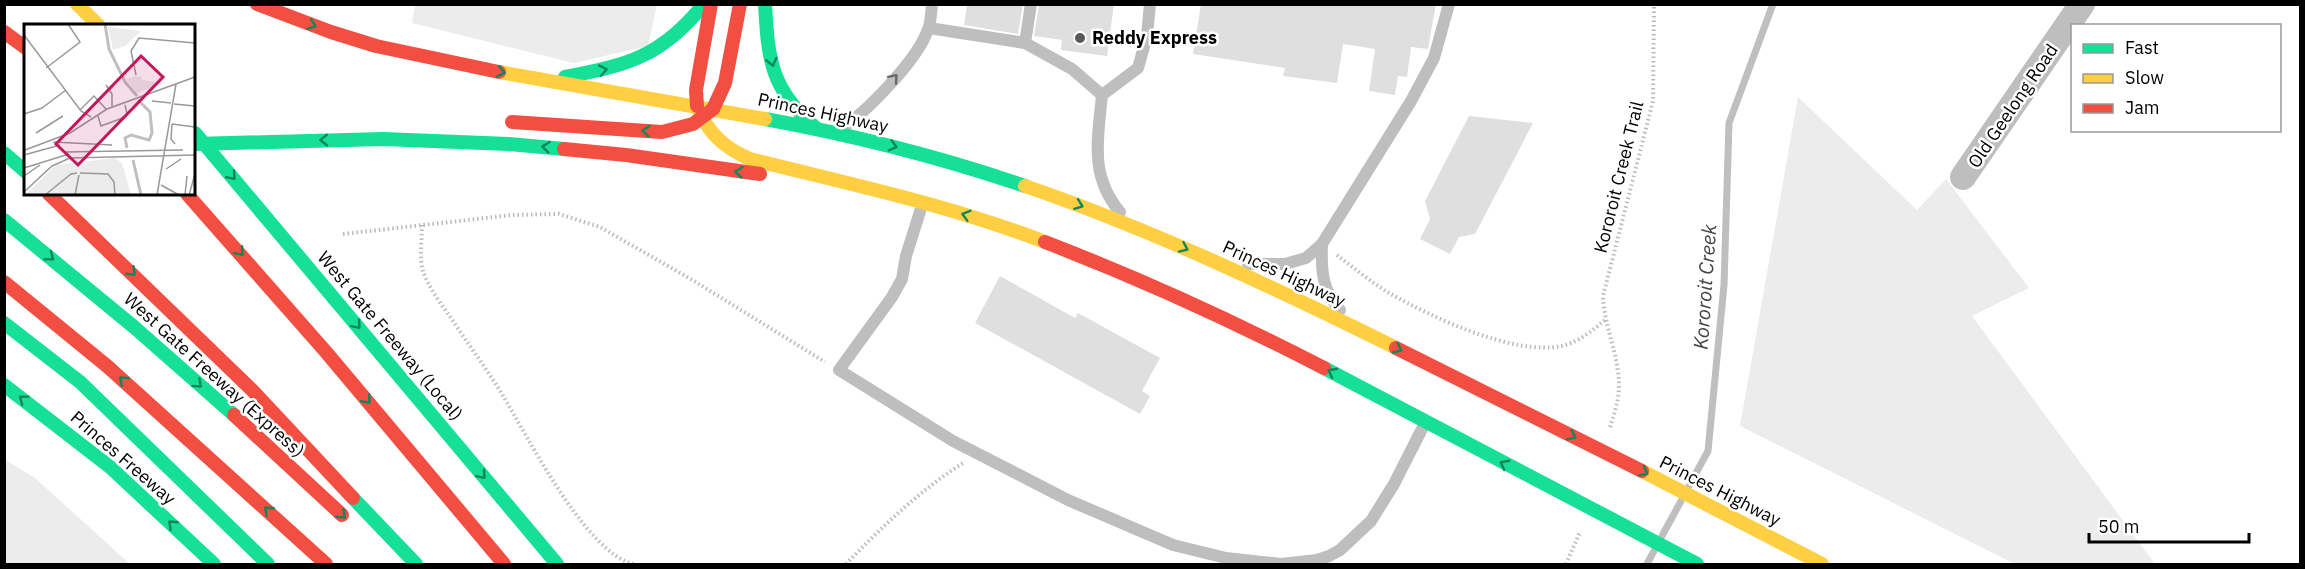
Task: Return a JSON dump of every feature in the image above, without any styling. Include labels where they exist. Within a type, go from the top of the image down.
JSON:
[{"type":"main road","points":[[77,4],[97,24]]},
{"type":"main road","name":"Princes Highway","points":[[257,4],[330,32],[376,46],[700,112],[713,109],[836,132],[992,175],[1130,224],[1290,295],[1822,564]]},
{"type":"main road","points":[[546,81],[612,69],[644,58],[668,43],[704,4]]},
{"type":"main road","points":[[711,4],[696,90],[700,112],[716,138],[734,153],[768,165],[923,202],[1004,226],[1146,281],[1262,336],[1697,564]]},
{"type":"main road","points":[[713,109],[725,82],[740,4]]},
{"type":"main road","points":[[765,4],[771,57],[779,87],[792,108],[816,128]]},
{"type":"main road","points":[[4,32],[24,47]]},
{"type":"main road","points":[[494,122],[662,132],[685,126],[700,112]]},
{"type":"main road","points":[[383,139],[408,130],[429,126]]},
{"type":"main road","name":"West Gate Freeway (Local)","points":[[195,133],[556,564]]},
{"type":"main road","points":[[195,144],[383,139],[533,145],[626,155],[723,170],[840,181]]},
{"type":"main road","points":[[8,150],[24,170]]},
{"type":"main road","points":[[983,189],[992,175]]},
{"type":"main road","points":[[50,195],[252,390],[416,564]]},
{"type":"main road","points":[[188,195],[326,352],[504,564]]},
{"type":"main road","points":[[987,206],[1004,226]]},
{"type":"main road","name":"West Gate Freeway (Express)","points":[[4,220],[147,338],[289,464],[353,526]]},
{"type":"main road","points":[[4,282],[107,366],[326,564]]},
{"type":"main road","points":[[4,323],[80,382],[268,564]]},
{"type":"main road","name":"Princes Freeway","points":[[4,385],[110,467],[214,564]]},
{"type":"main road","points":[[129,428],[254,564]]},
{"type":"street","name":"Old Geelong Road","points":[[1963,177],[2082,4]]},
{"type":"lane","points":[[836,132],[864,110],[913,55],[929,28],[932,4]]},
{"type":"lane","points":[[1025,43],[1031,4]]},
{"type":"lane","points":[[1130,224],[1111,200],[1099,174],[1098,149],[1102,95],[1138,68],[1147,36],[1150,4]]},
{"type":"lane","points":[[1217,262],[1285,264],[1306,258],[1322,244],[1412,100],[1434,58],[1449,4]]},
{"type":"lane","points":[[929,28],[1025,43],[1072,69],[1102,95]]},
{"type":"lane","points":[[923,202],[906,256],[902,279],[892,297],[839,370],[953,441],[1068,500],[1173,545],[1226,558],[1281,564],[1317,560],[1340,550],[1371,521],[1394,484],[1425,422]]},
{"type":"lane","points":[[1322,244],[1323,280],[1328,294],[1360,330]]},
{"type":"path","name":"Kororoit Creek Trail","points":[[1322,244],[1388,292],[1429,313],[1495,339],[1526,347],[1547,348],[1565,345],[1582,337],[1605,320],[1603,296],[1653,101],[1653,4]]},
{"type":"path","points":[[342,234],[512,215],[559,214],[600,227],[694,281],[839,370]]},
{"type":"path","points":[[422,225],[423,270],[438,300],[502,395],[530,445],[565,498],[607,550],[627,563],[634,564]]},
{"type":"path","points":[[846,564],[916,497],[946,474],[978,454]]},
{"type":"shaded area","points":[[415,5],[657,5],[648,46],[574,63],[412,23]]},
{"type":"shaded area","points":[[1798,97],[1917,210],[1946,179],[2029,288],[1972,316],[2155,564],[2015,564],[1740,426]]},
{"type":"shaded area","points":[[4,459],[35,478],[130,564],[5,564]]},
{"type":"building","points":[[967,4],[1023,4],[1018,34],[964,25]]},
{"type":"building","points":[[1039,4],[1114,4],[1107,56],[1061,50],[1062,40],[1034,36]]},
{"type":"building","points":[[1201,4],[1436,4],[1428,49],[1411,47],[1407,77],[1398,76],[1395,95],[1369,91],[1375,49],[1343,44],[1337,83],[1283,76],[1285,68],[1193,54]]},
{"type":"building","points":[[1469,116],[1533,123],[1475,234],[1459,237],[1450,254],[1420,239],[1430,219],[1425,201]]},
{"type":"building","points":[[1000,276],[1075,318],[1078,313],[1160,358],[1142,391],[1150,396],[1140,414],[975,323]]},
{"type":"waterway","name":"Kororoit Creek","points":[[1689,486],[1708,451],[1724,285],[1729,123],[1773,4]]},
{"type":"waterway","name":"Kororoit Creek","points":[[1662,536],[1681,501]]},
{"type":"waterway","name":"Kororoit Creek","points":[[1647,564],[1654,551]]},
{"type":"traffic: fast","points":[[565,77],[608,68],[643,56],[674,36],[704,4]]},
{"type":"traffic: fast","points":[[765,4],[768,42],[775,73],[789,100],[816,128]]},
{"type":"traffic: fast","points":[[765,119],[896,148],[1025,186]]},
{"type":"traffic: fast","points":[[195,133],[557,564]]},
{"type":"traffic: fast","points":[[195,144],[383,139],[509,144],[564,149]]},
{"type":"traffic: fast","points":[[4,153],[24,170]]},
{"type":"traffic: fast","points":[[4,220],[134,327],[234,415]]},
{"type":"traffic: fast","points":[[4,323],[80,382],[268,564]]},
{"type":"traffic: fast","points":[[1324,368],[1697,564]]},
{"type":"traffic: fast","points":[[4,385],[110,467],[214,564]]},
{"type":"traffic: fast","points":[[353,498],[416,564]]},
{"type":"traffic: slow","points":[[77,4],[97,24]]},
{"type":"traffic: slow","points":[[499,72],[765,119]]},
{"type":"traffic: slow","points":[[697,106],[711,131],[732,150],[750,159],[936,206],[1045,242]]},
{"type":"traffic: slow","points":[[1025,186],[1120,221],[1213,261],[1396,348]]},
{"type":"traffic: slow","points":[[1642,471],[1822,564]]},
{"type":"traffic: jam","points":[[257,4],[376,46],[499,72]]},
{"type":"traffic: jam","points":[[697,106],[696,90],[711,4]]},
{"type":"traffic: jam","points":[[713,109],[725,83],[740,4]]},
{"type":"traffic: jam","points":[[4,32],[24,47]]},
{"type":"traffic: jam","points":[[512,122],[662,132],[693,124],[713,109]]},
{"type":"traffic: jam","points":[[564,149],[626,155],[760,174]]},
{"type":"traffic: jam","points":[[50,195],[252,390],[353,498]]},
{"type":"traffic: jam","points":[[188,195],[326,352],[504,564]]},
{"type":"traffic: jam","points":[[1045,242],[1186,301],[1324,368]]},
{"type":"traffic: jam","points":[[4,282],[107,366],[326,564]]},
{"type":"traffic: jam","points":[[1396,348],[1642,471]]},
{"type":"traffic: jam","points":[[234,415],[342,515]]},
{"type":"place","name":"Reddy Express","points":[[1080,38]]}]
